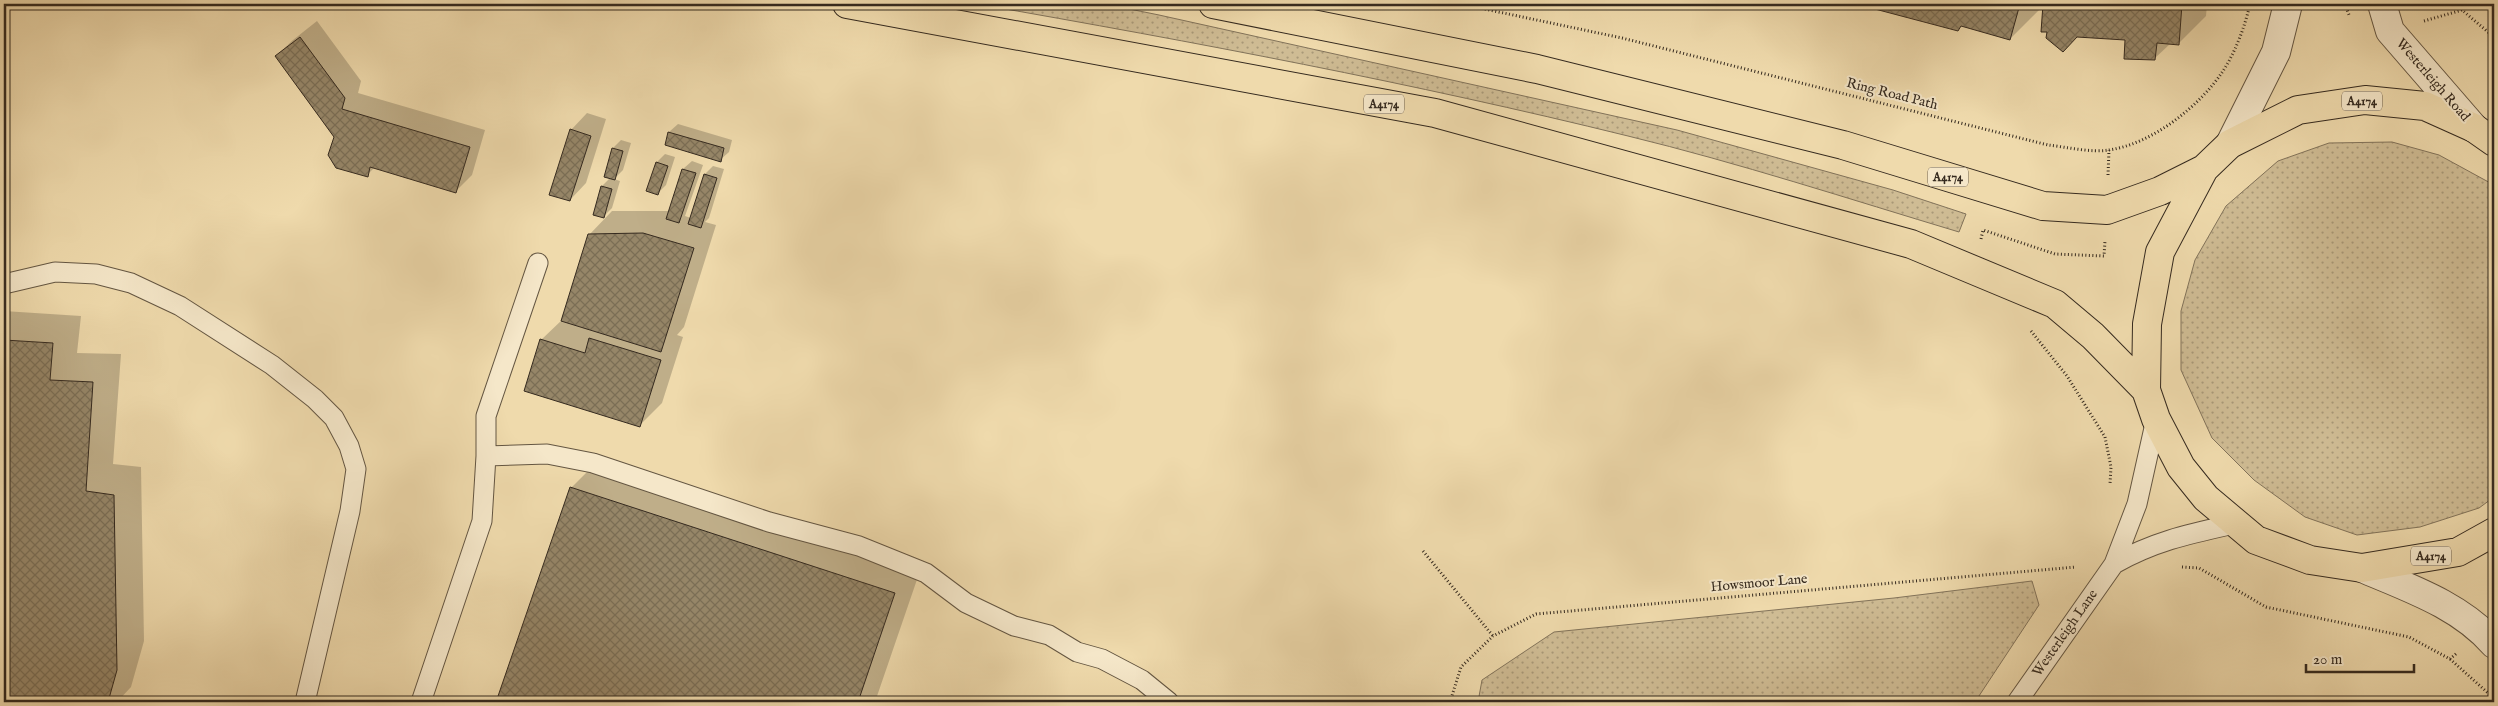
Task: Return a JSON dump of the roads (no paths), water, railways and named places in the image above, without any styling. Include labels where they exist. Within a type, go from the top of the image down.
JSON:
[{"type":"highway","name":"A4174","points":[[847,4],[1435,113],[1911,244],[2056,304],[2093,336],[2146,390]]},
{"type":"highway","name":"A4174","points":[[1213,4],[1546,71],[1843,145],[2043,206],[2107,210],[2160,191],[2204,169],[2230,144],[2298,110],[2365,100],[2425,106],[2484,135]]},
{"type":"highway","name":"A4174","points":[[2204,169],[2160,252],[2147,324],[2146,390],[2156,419],[2181,467],[2206,498],[2234,524],[2256,540],[2310,560],[2362,568],[2458,552],[2494,532]]},
{"type":"street","points":[[2230,144],[2276,52],[2288,4]]},
{"type":"street","name":"Westerleigh Road","points":[[2382,4],[2390,31],[2484,135]]},
{"type":"street","points":[[2362,568],[2439,601],[2483,632],[2494,644]]},
{"type":"lane","points":[[421,702],[482,521],[486,456],[486,416],[538,263]]},
{"type":"lane","points":[[4,284],[55,272],[96,274],[130,283],[180,306],[272,364],[315,399],[334,418],[349,446],[356,469],[346,530],[305,702]]},
{"type":"lane","name":"Westerleigh Lane","points":[[2017,702],[2114,564],[2136,504],[2156,419]]},
{"type":"lane","points":[[486,456],[547,454],[594,463],[769,522],[859,546],[926,573],[966,603],[1014,626],[1048,635],[1077,652],[1102,659],[1142,680],[1169,702]]},
{"type":"lane","name":"Westerleigh Lane","points":[[2114,564],[2143,548],[2164,540],[2234,524]]}]
